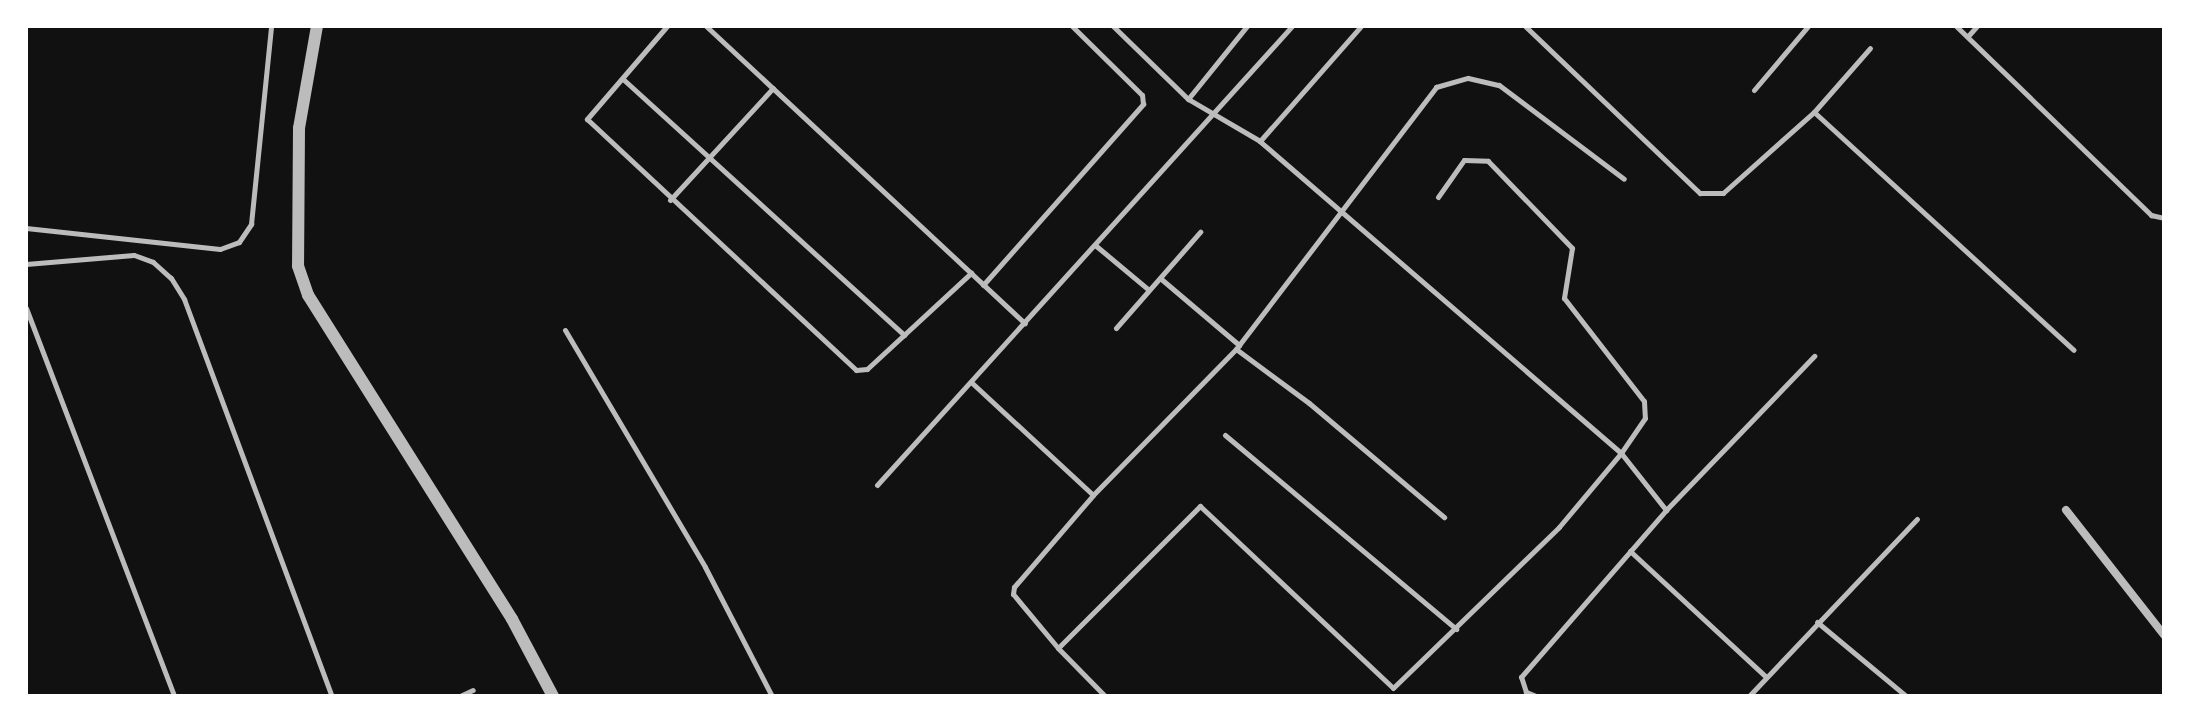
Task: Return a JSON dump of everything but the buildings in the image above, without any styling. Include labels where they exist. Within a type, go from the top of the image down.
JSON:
[{"type":"street","points":[[317,26],[299,128],[298,266],[308,295],[512,619],[553,696]]},
{"type":"street","points":[[2066,510],[2164,635]]},
{"type":"lane","points":[[26,228],[220,249],[239,242],[251,224],[271,26]]},
{"type":"lane","points":[[667,26],[624,80],[587,119],[670,200],[856,370],[865,371],[971,273]]},
{"type":"lane","points":[[706,26],[1025,323]]},
{"type":"lane","points":[[983,285],[1143,104],[1142,95],[1072,26]]},
{"type":"lane","points":[[1113,26],[1188,99],[1260,141],[1621,453],[1666,510]]},
{"type":"lane","points":[[1188,99],[1247,26]]},
{"type":"lane","points":[[877,485],[1292,26]]},
{"type":"lane","points":[[1260,141],[1361,26]]},
{"type":"lane","points":[[1525,26],[1700,193],[1723,193],[1814,112],[1870,48]]},
{"type":"lane","points":[[1754,90],[1808,26]]},
{"type":"lane","points":[[1956,26],[2151,215],[2164,218]]},
{"type":"lane","points":[[1968,36],[1977,26]]},
{"type":"lane","points":[[1105,696],[1058,648],[1012,591],[1093,495],[1237,347],[1436,87],[1468,78],[1499,85],[1624,179]]},
{"type":"lane","points":[[624,80],[904,335]]},
{"type":"lane","points":[[670,200],[773,88]]},
{"type":"lane","points":[[1814,112],[2074,350]]},
{"type":"lane","points":[[1386,696],[1559,527],[1621,453],[1645,418],[1644,401],[1564,298],[1572,248],[1488,161],[1464,160],[1438,197]]},
{"type":"lane","points":[[1116,328],[1200,232]]},
{"type":"lane","points":[[1095,245],[1149,290]]},
{"type":"lane","points":[[26,264],[134,255],[153,262],[171,278],[184,299],[332,696]]},
{"type":"lane","points":[[1160,278],[1237,347],[1309,403],[1444,517]]},
{"type":"lane","points":[[26,308],[174,696]]},
{"type":"lane","points":[[565,330],[705,567],[772,696]]},
{"type":"lane","points":[[1536,696],[1526,692],[1521,677],[1666,510],[1814,356]]},
{"type":"lane","points":[[971,382],[1093,495]]},
{"type":"lane","points":[[1225,435],[1456,629]]},
{"type":"lane","points":[[1058,648],[1200,506],[1393,688]]},
{"type":"lane","points":[[1749,696],[1917,519]]},
{"type":"lane","points":[[1630,551],[1766,677]]},
{"type":"lane","points":[[1817,622],[1906,696]]},
{"type":"lane","points":[[460,696],[473,690]]}]
